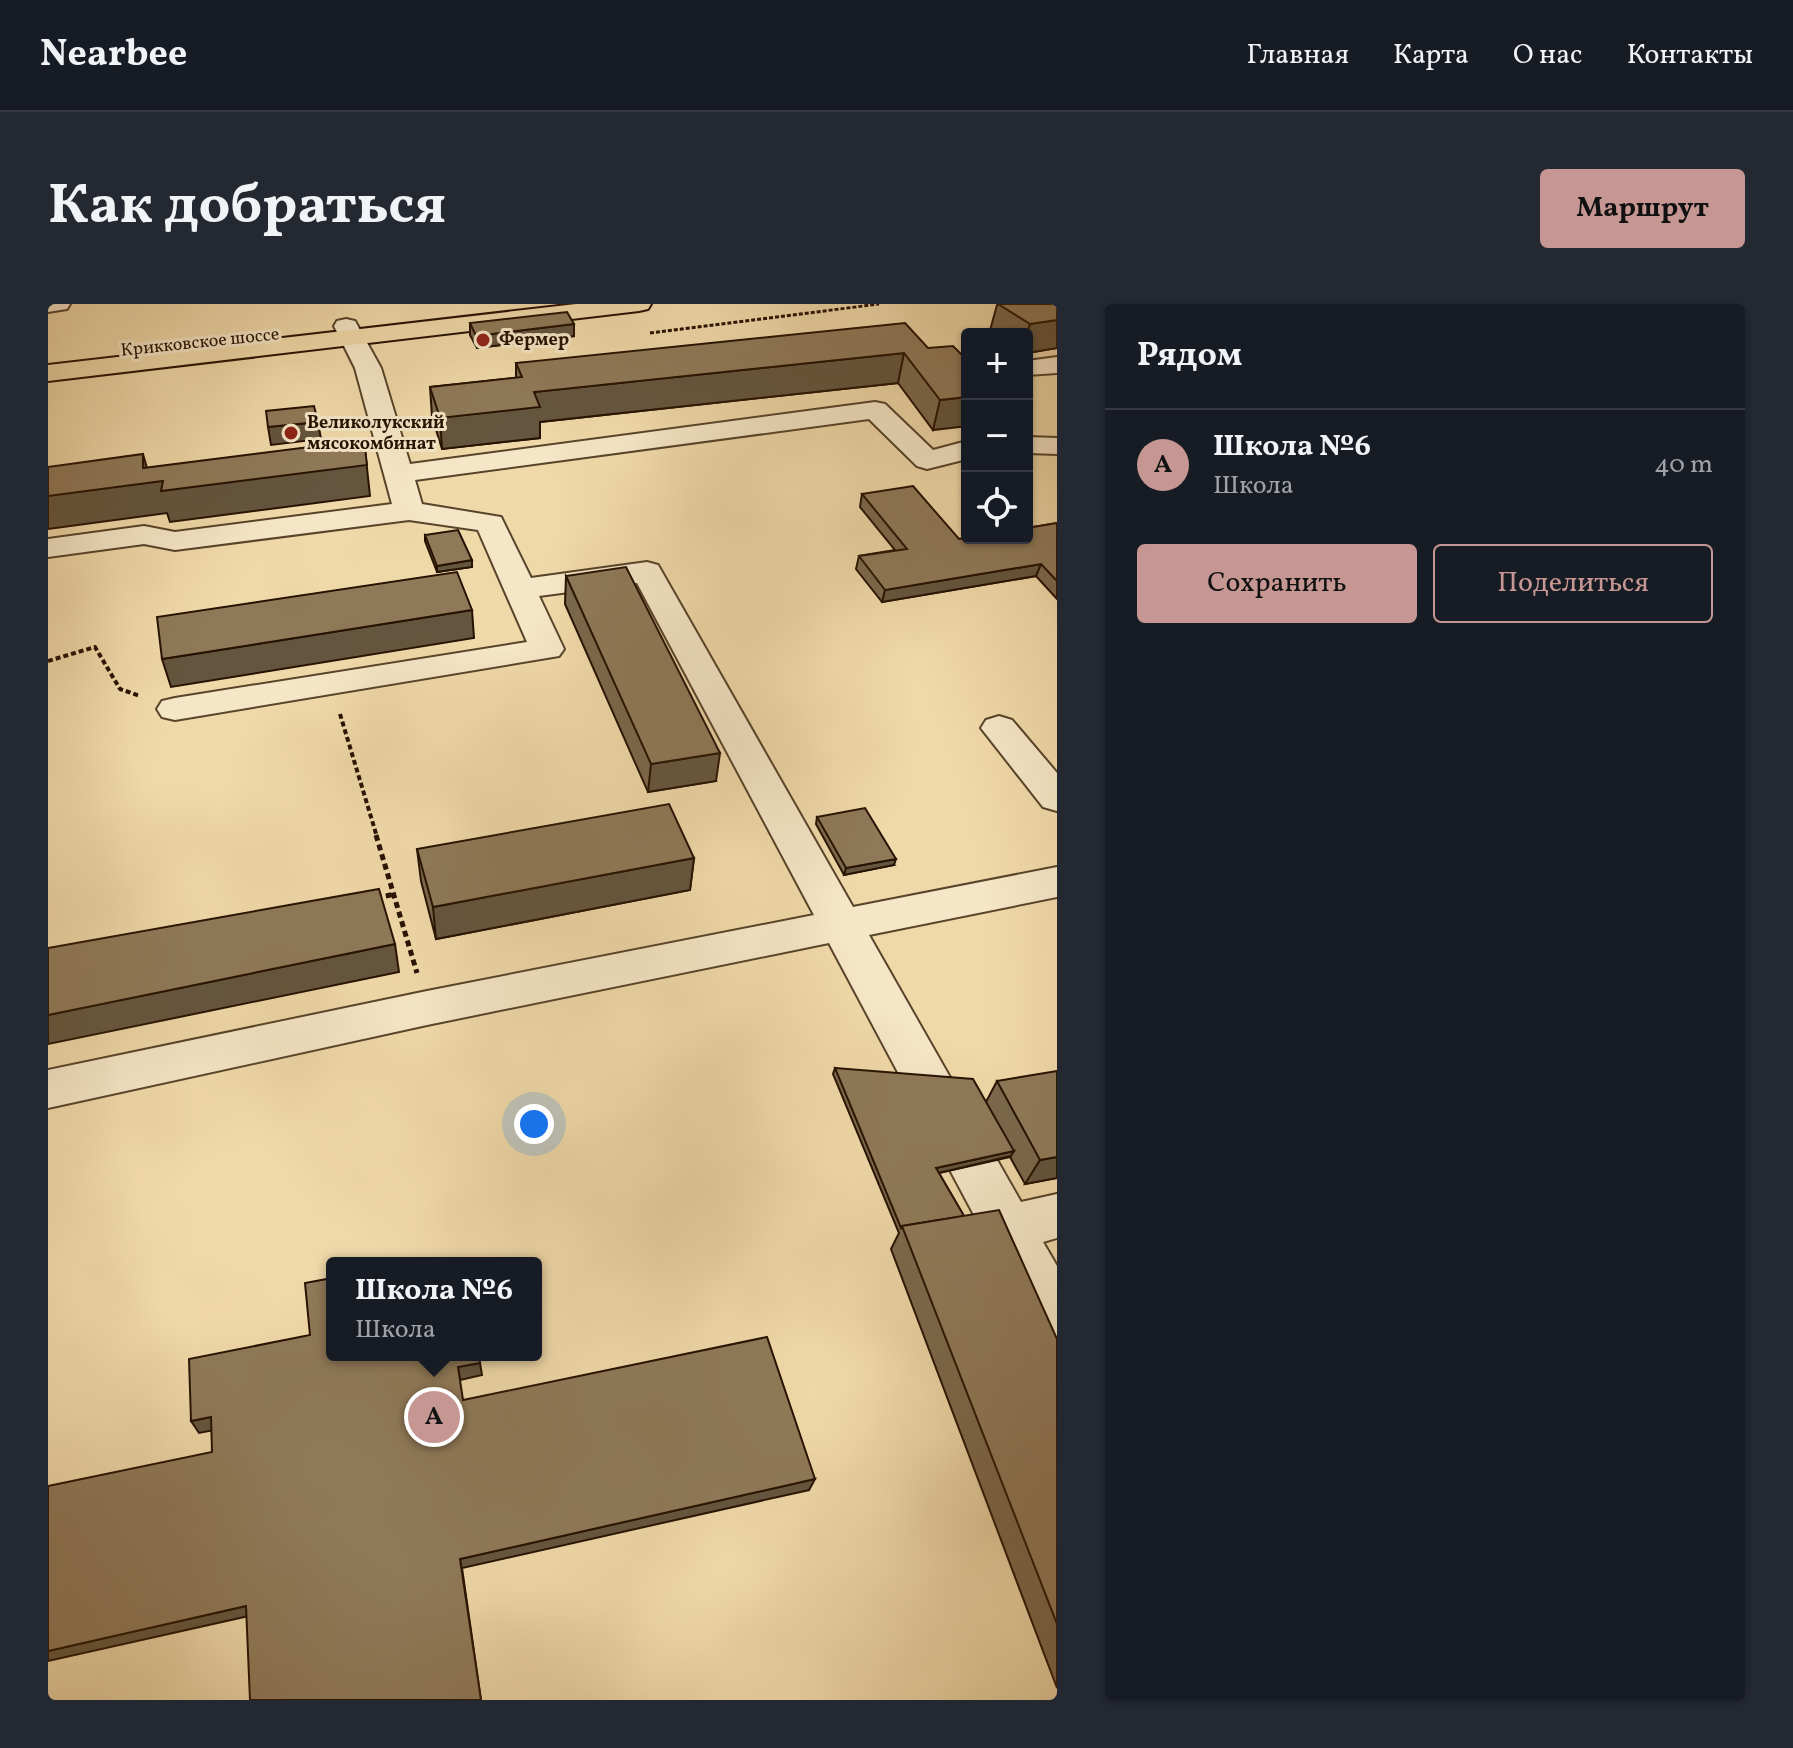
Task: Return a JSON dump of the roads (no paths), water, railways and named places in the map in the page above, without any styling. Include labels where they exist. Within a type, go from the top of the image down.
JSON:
[{"type":"main road","name":"Крикковское шоссе","points":[[48,360],[349,332],[542,304]]},
{"type":"main road","points":[[48,373],[349,332],[639,304]]},
{"type":"street","points":[[48,305],[58,304]]},
{"type":"street","points":[[349,332],[368,368],[409,511]]},
{"type":"street","points":[[397,474],[875,410],[927,460],[961,452]]},
{"type":"street","points":[[1033,445],[1057,446]]},
{"type":"street","points":[[48,548],[144,535],[175,541],[409,511],[490,523],[547,649],[175,709]]},
{"type":"street","points":[[520,589],[647,572],[1057,1317]]},
{"type":"street","points":[[999,728],[1057,798]]},
{"type":"street","points":[[48,1089],[427,1008],[1057,882]]},
{"type":"street","points":[[1009,1228],[1057,1216]]},
{"type":"place","name":"Фермер","points":[[483,340]]},
{"type":"place","name":"Великолукский мясокомбинат","points":[[291,433]]},
{"type":"place","name":"Школа №6","points":[[434,1417]]}]
